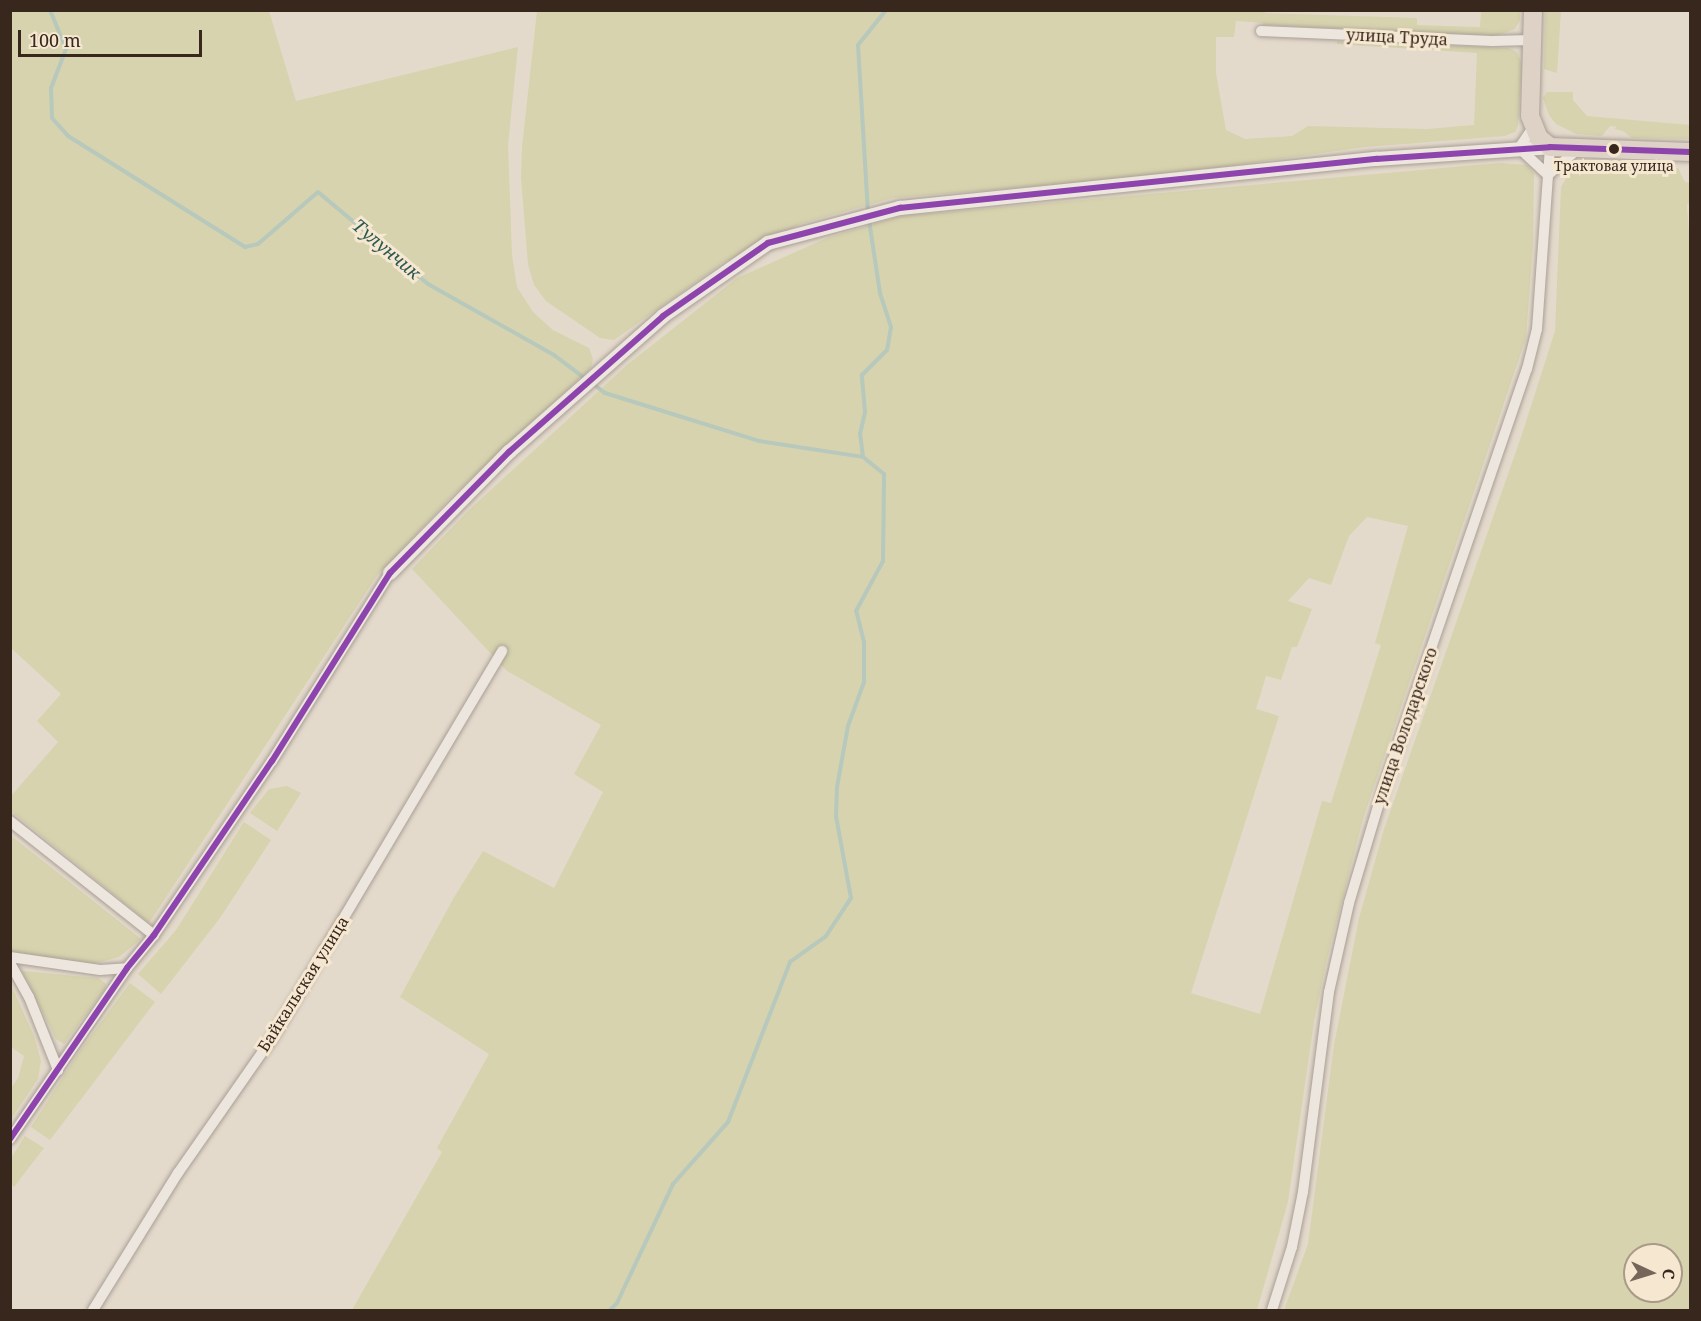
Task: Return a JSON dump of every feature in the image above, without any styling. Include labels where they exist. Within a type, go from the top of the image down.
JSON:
[{"type":"highway","points":[[1533,10],[1529,101],[1530,116],[1539,138],[1550,147],[1690,152]]},
{"type":"street","name":"улица Труда","points":[[1261,31],[1492,42],[1532,40]]},
{"type":"street","points":[[1519,148],[1534,126]]},
{"type":"street","points":[[10,1139],[127,968],[154,935],[272,760],[390,573],[509,452],[663,316],[768,243],[900,208],[1376,159],[1550,147]]},
{"type":"street","name":"улица Володарского","points":[[1272,1311],[1292,1247],[1303,1192],[1329,992],[1348,903],[1384,786],[1527,369],[1537,329],[1550,147]]},
{"type":"street","points":[[1519,148],[1548,175],[1578,149]]},
{"type":"street","name":"Байкальская улица","points":[[93,1311],[178,1173],[273,1037],[502,651]]},
{"type":"street","points":[[10,821],[154,935]]},
{"type":"street","points":[[10,957],[100,970],[127,968]]},
{"type":"street","points":[[10,963],[29,997],[58,1070]]},
{"type":"shaded area","points":[[1265,10],[1265,13],[1417,18],[1417,25],[1480,27],[1481,11],[1520,11],[1520,20],[1515,29],[1496,36],[1263,25],[1263,23],[1236,21],[1234,37],[1216,37],[1216,73],[1226,130],[1245,139],[1292,136],[1308,126],[1427,129],[1474,125],[1477,53],[1337,44],[1337,41],[1509,48],[1517,52],[1522,64],[1518,126],[1515,132],[1505,136],[1365,147],[1230,166],[1075,183],[893,198],[800,224],[724,262],[614,340],[600,338],[546,301],[534,285],[528,265],[521,178],[522,147],[537,11]]},
{"type":"shaded area","points":[[11,11],[269,11],[296,101],[518,47],[508,145],[512,255],[517,287],[533,312],[553,330],[589,348],[593,359],[591,368],[450,498],[376,577],[149,923],[11,811],[11,796],[58,742],[37,721],[61,694],[11,648]]},
{"type":"shaded area","points":[[1545,11],[1561,11],[1557,73],[1544,69]]},
{"type":"shaded area","points":[[1547,92],[1573,92],[1573,100],[1587,116],[1690,125],[1690,139],[1632,138],[1623,131],[1614,129],[1617,127],[1610,126],[1602,136],[1576,134],[1556,124],[1549,115],[1543,98]]},
{"type":"shaded area","points":[[1500,163],[1527,165],[1534,173],[1533,245],[1526,338],[1363,819],[1327,959],[1314,1021],[1288,1202],[1257,1310],[352,1310],[442,1152],[437,1148],[489,1054],[400,997],[453,899],[483,851],[554,888],[603,792],[574,774],[601,725],[507,671],[412,569],[469,510],[627,365],[737,278],[827,238],[901,216]],"holes":[[[1367,517],[1408,526],[1375,643],[1381,645],[1331,803],[1322,801],[1260,1014],[1191,993],[1279,716],[1256,709],[1266,676],[1281,680],[1292,647],[1297,647],[1312,609],[1288,601],[1309,578],[1331,585],[1349,536]]]},
{"type":"shaded area","points":[[1584,164],[1678,168],[1685,182],[1690,183],[1690,202],[1687,205],[1690,247],[1690,1310],[1284,1310],[1308,1244],[1334,1045],[1359,918],[1384,829],[1521,437],[1555,331],[1561,187],[1571,170]]},
{"type":"shaded area","points":[[287,786],[301,793],[277,831],[250,813],[269,789]]},
{"type":"shaded area","points":[[244,822],[271,840],[220,918],[161,994],[138,974],[176,930]]},
{"type":"shaded area","points":[[10,835],[141,939],[119,957],[93,964],[25,956],[11,951]]},
{"type":"shaded area","points":[[22,971],[98,978],[106,984],[105,989],[64,1044],[56,1039]]},
{"type":"shaded area","points":[[130,983],[155,1002],[50,1140],[31,1127],[77,1055]]},
{"type":"shaded area","points":[[11,985],[34,1036],[41,1061],[38,1079],[11,1119],[11,1088],[18,1078],[24,1056],[11,1047]]},
{"type":"shaded area","points":[[25,1136],[44,1148],[14,1187],[11,1184],[11,1158]]},
{"type":"waterway","name":"Тулунчик","points":[[50,10],[66,49],[51,88],[52,118],[68,136],[245,247],[258,244],[318,192],[428,284],[554,355],[586,379]]},
{"type":"waterway","points":[[868,213],[858,45],[886,10]]},
{"type":"waterway","points":[[610,1310],[617,1303],[673,1184],[728,1122],[790,962],[826,936],[851,898],[836,816],[837,787],[848,726],[864,682],[864,642],[856,611],[883,561],[884,474],[863,457],[860,434],[865,412],[862,375],[887,350],[891,327],[880,293],[869,220]]},
{"type":"waterway","name":"Тулунчик","points":[[592,383],[605,393],[759,441],[863,457]]},
{"type":"transit line","points":[[10,1139],[127,968],[154,935],[272,761],[390,573],[509,452],[663,316],[768,243],[900,208],[1376,159],[1550,147],[1690,152]]},
{"type":"place","name":"Трактовая улица","points":[[1614,149]]}]
